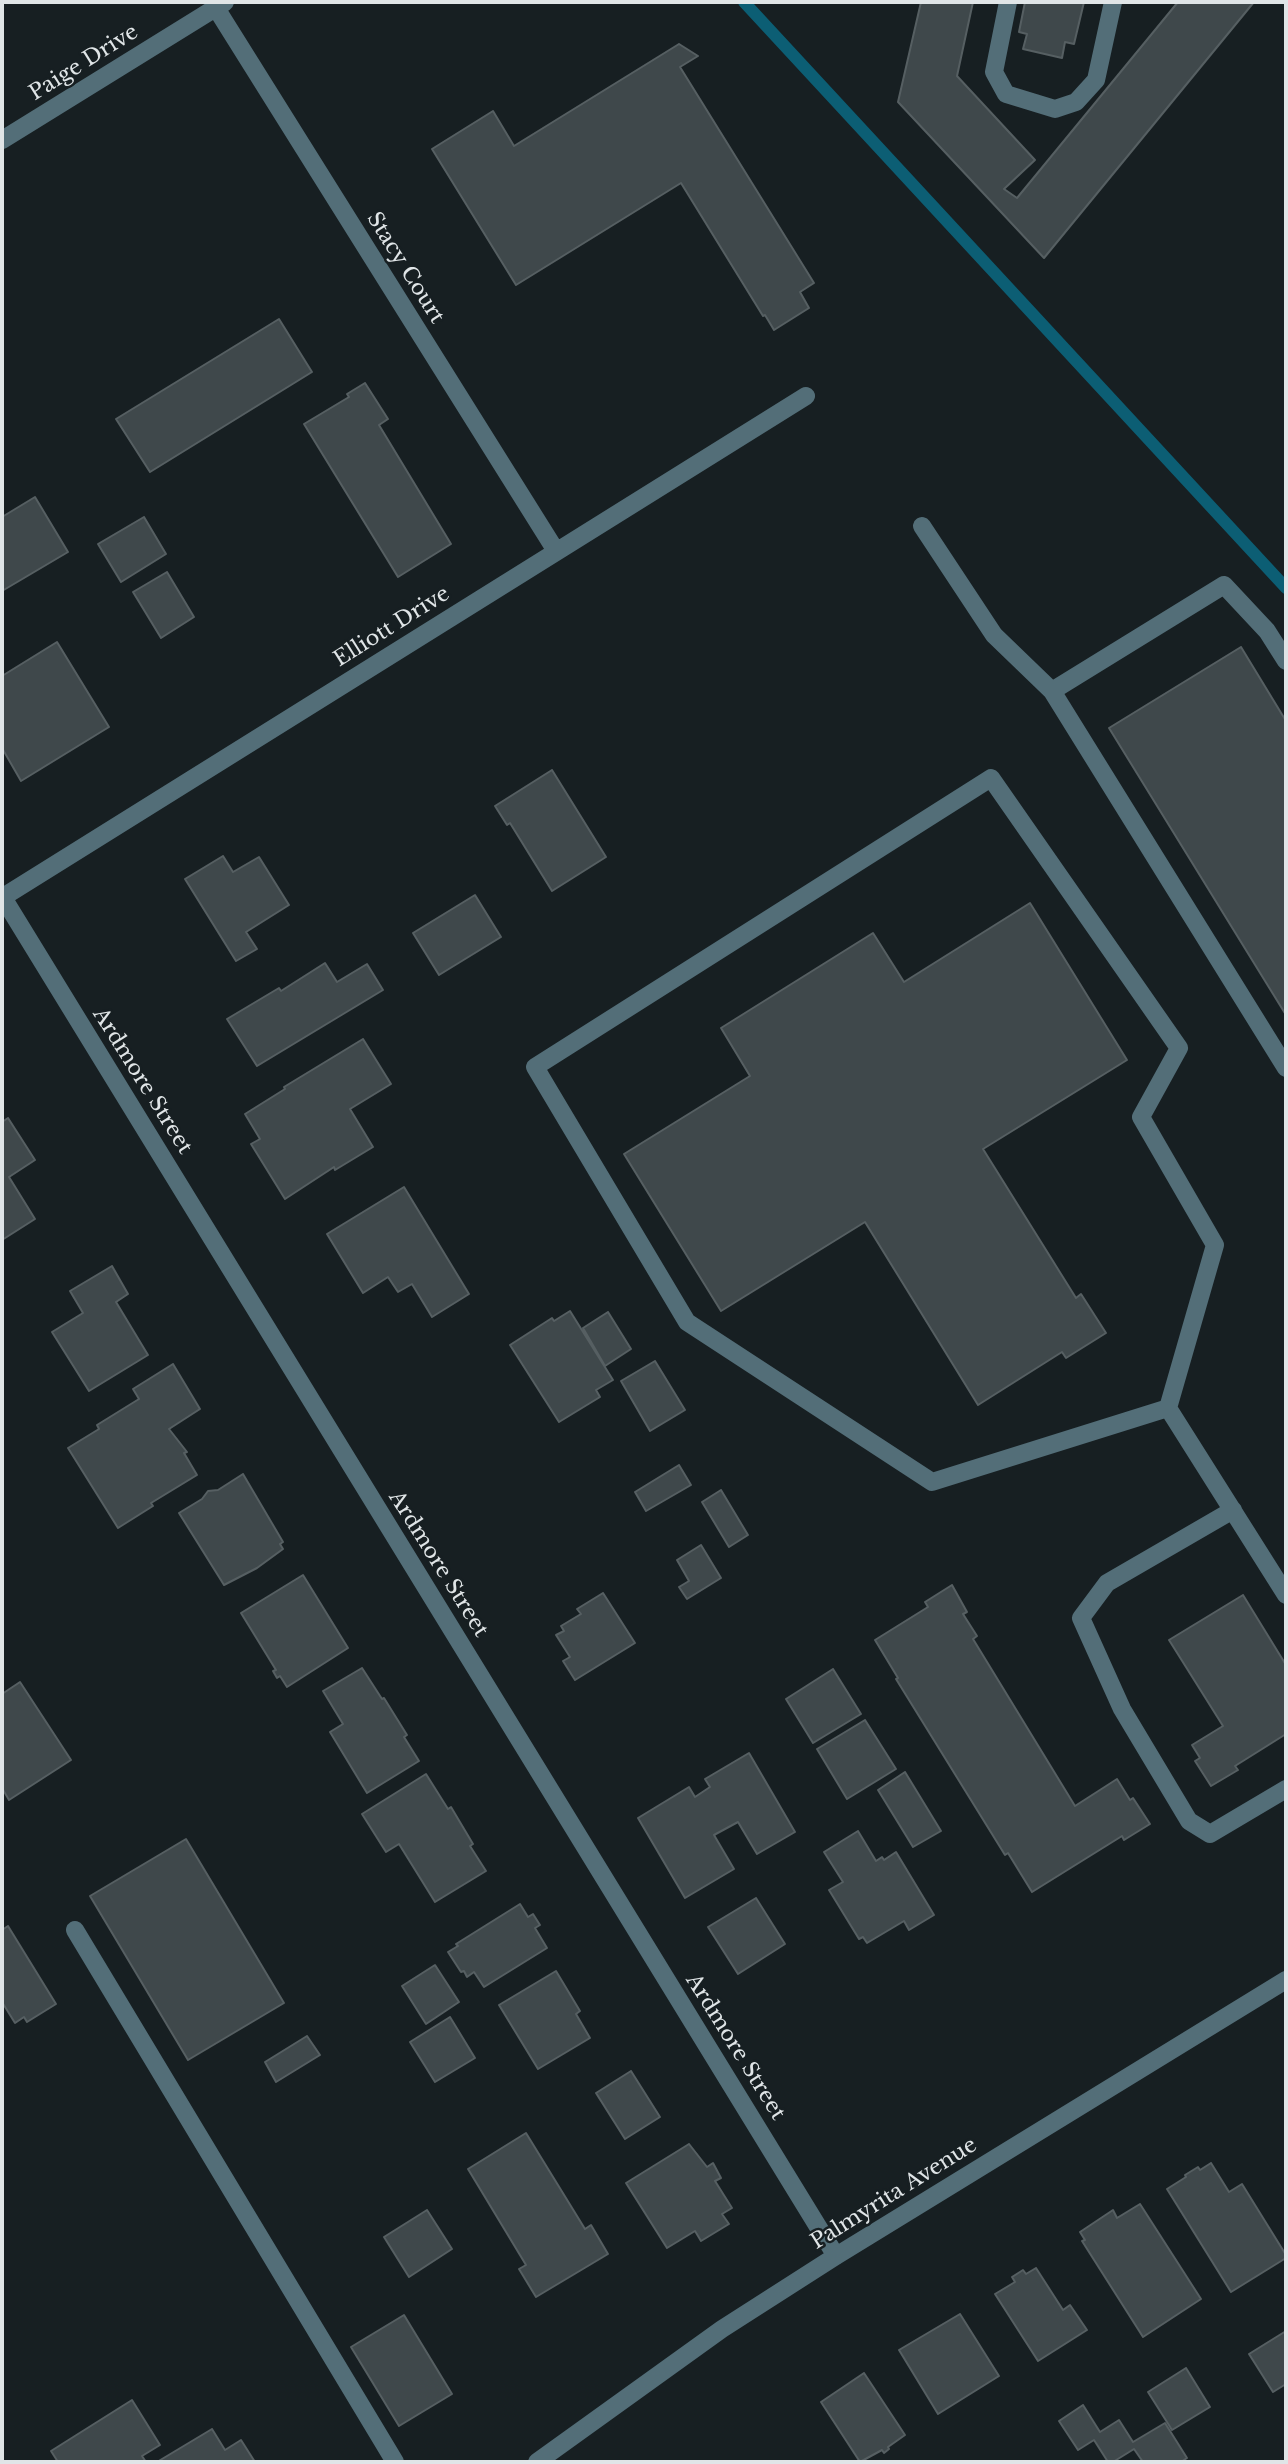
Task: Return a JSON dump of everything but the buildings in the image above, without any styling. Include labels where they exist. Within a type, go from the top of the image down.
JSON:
[{"type":"street","points":[[1008,2],[995,72],[1006,94],[1055,109],[1076,102],[1096,80],[1113,2]]},
{"type":"street","name":"Paige Drive","points":[[2,140],[221,5]]},
{"type":"street","name":"Stacy Court","points":[[221,5],[556,551]]},
{"type":"street","name":"Elliott Drive","points":[[2,897],[806,397]]},
{"type":"street","points":[[922,526],[994,635],[1052,691],[1286,1068]]},
{"type":"street","points":[[1052,691],[1224,585],[1267,631],[1286,661]]},
{"type":"street","points":[[1168,1408],[932,1482],[687,1322],[535,1067],[991,778],[1179,1048],[1141,1117],[1214,1245],[1168,1408],[1286,1595]]},
{"type":"street","name":"Ardmore Street","points":[[2,897],[836,2256]]},
{"type":"street","points":[[1233,1510],[1107,1583],[1081,1618],[1122,1709],[1189,1821],[1210,1834],[1286,1789]]},
{"type":"street","points":[[75,1930],[395,2462]]},
{"type":"street","name":"Palmyrita Avenue","points":[[537,2462],[722,2329],[1286,1980]]},
{"type":"waterway","points":[[744,2],[1286,588]]}]
